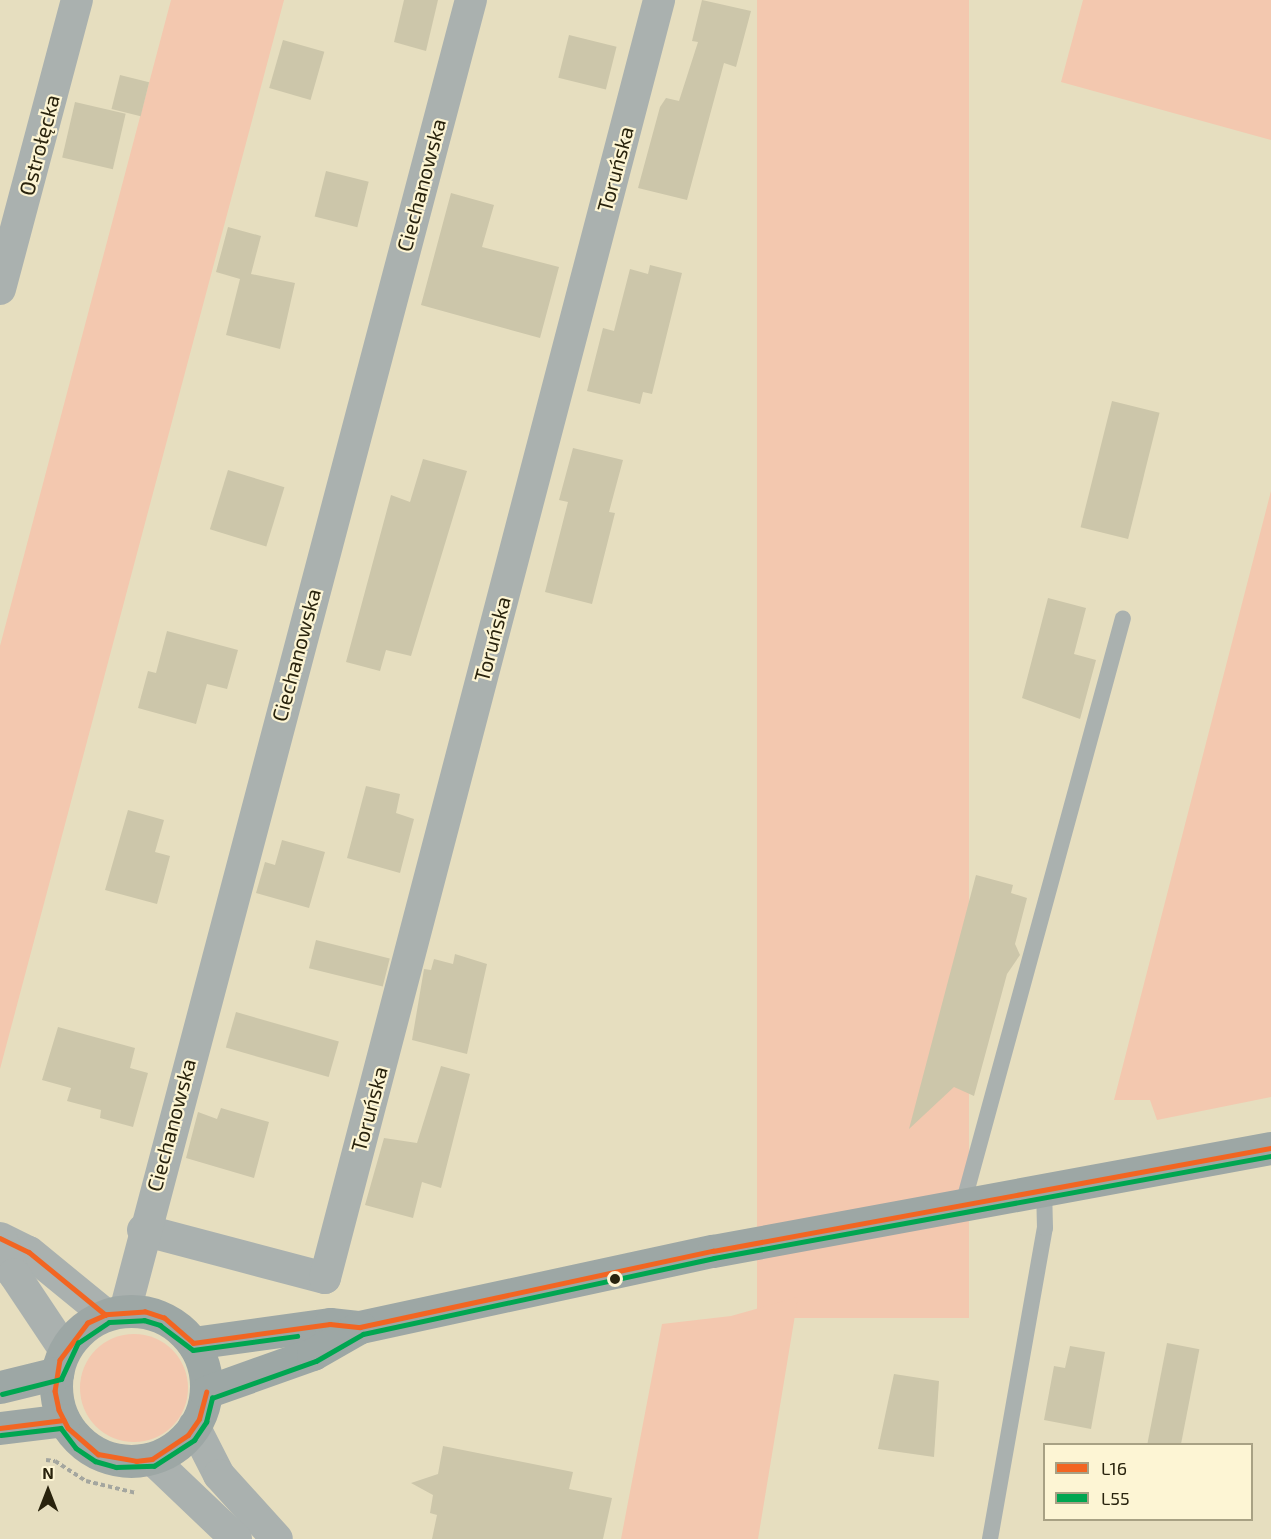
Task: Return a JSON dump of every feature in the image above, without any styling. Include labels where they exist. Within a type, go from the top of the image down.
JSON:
[{"type":"main road","points":[[194,1343],[330,1324],[360,1327],[701,1253],[1271,1148]]},
{"type":"main road","points":[[115,1313],[164,1318],[194,1343],[202,1361],[206,1392],[194,1426],[173,1448],[152,1459],[116,1460],[98,1454],[81,1443],[64,1420],[55,1391],[61,1361],[88,1323],[115,1313]]},
{"type":"main road","points":[[206,1392],[314,1354],[360,1327]]},
{"type":"main road","points":[[0,1387],[61,1361]]},
{"type":"main road","points":[[0,1428],[64,1420]]},
{"type":"street","name":"Ostrołęcka","points":[[0,289],[77,0]]},
{"type":"street","name":"Ciechanowska","points":[[115,1313],[143,1230],[471,0]]},
{"type":"street","name":"Toruńska","points":[[143,1230],[325,1278],[659,0]]},
{"type":"street","points":[[1,1239],[29,1252],[115,1313]]},
{"type":"street","points":[[1,1239],[14,1274],[61,1361]]},
{"type":"street","points":[[194,1426],[219,1475],[277,1539]]},
{"type":"street","points":[[152,1459],[236,1539]]},
{"type":"lane","points":[[963,1204],[1123,618]]},
{"type":"lane","points":[[990,1539],[1045,1228],[1044,1188]]},
{"type":"path","points":[[38,1460],[55,1461],[86,1481],[111,1489],[147,1495]]},
{"type":"shaded area","points":[[171,0],[284,0],[0,1069],[0,646]]},
{"type":"shaded area","points":[[757,0],[969,0],[969,1318],[757,1318]]},
{"type":"shaded area","points":[[1083,0],[1271,0],[1271,140],[1061,82]]},
{"type":"shaded area","points":[[1271,491],[1271,1097],[1157,1120],[1150,1100],[1114,1100]]},
{"type":"shaded area","points":[[798,1297],[758,1539],[621,1539],[662,1324],[731,1316]]},
{"type":"shaded area","points":[[134,1334],[155,1338],[172,1350],[184,1367],[188,1388],[184,1409],[172,1426],[155,1438],[134,1442],[113,1438],[96,1426],[84,1409],[80,1388],[84,1367],[96,1350],[113,1338]]},
{"type":"building","points":[[404,0],[438,0],[426,51],[394,42]]},
{"type":"building","points":[[702,0],[751,11],[736,67],[724,63],[687,200],[638,188],[660,107],[666,98],[679,101],[698,42],[692,41]]},
{"type":"building","points":[[569,35],[617,47],[606,90],[558,78]]},
{"type":"building","points":[[283,40],[324,52],[311,100],[269,88]]},
{"type":"building","points":[[120,75],[149,82],[141,116],[112,109]]},
{"type":"building","points":[[75,102],[126,114],[113,169],[62,158]]},
{"type":"building","points":[[326,171],[369,182],[357,227],[315,217]]},
{"type":"building","points":[[451,193],[494,205],[482,247],[559,267],[540,338],[421,305]]},
{"type":"building","points":[[228,227],[261,236],[251,274],[295,283],[280,349],[226,335],[240,279],[216,272]]},
{"type":"building","points":[[650,265],[682,273],[652,394],[643,392],[640,404],[587,391],[603,328],[614,331],[630,269],[648,274]]},
{"type":"building","points":[[1112,401],[1160,413],[1128,539],[1081,527]]},
{"type":"building","points":[[573,448],[623,460],[609,512],[615,513],[592,604],[545,592],[568,502],[559,500]]},
{"type":"building","points":[[423,459],[467,471],[411,656],[386,650],[380,671],[346,662],[391,495],[410,502]]},
{"type":"building","points":[[228,470],[284,487],[266,547],[210,529]]},
{"type":"building","points":[[1048,598],[1086,608],[1074,654],[1096,660],[1080,719],[1022,698]]},
{"type":"building","points":[[167,631],[238,650],[227,689],[207,684],[196,724],[138,708],[148,671],[156,673]]},
{"type":"building","points":[[366,786],[400,794],[396,813],[414,819],[400,873],[347,858]]},
{"type":"building","points":[[128,810],[164,820],[155,852],[170,856],[157,904],[105,890]]},
{"type":"building","points":[[282,840],[325,852],[309,908],[256,893],[265,862],[275,865]]},
{"type":"building","points":[[976,875],[1013,885],[1011,893],[1027,898],[1015,944],[1020,955],[1007,974],[974,1096],[954,1087],[909,1129]]},
{"type":"building","points":[[316,940],[390,958],[383,987],[309,968]]},
{"type":"building","points":[[455,954],[487,964],[467,1054],[412,1040],[424,969],[431,970],[434,959],[453,964]]},
{"type":"building","points":[[236,1012],[339,1041],[329,1077],[226,1048]]},
{"type":"building","points":[[58,1027],[135,1048],[130,1068],[148,1073],[133,1127],[100,1118],[101,1110],[67,1101],[71,1088],[42,1080]]},
{"type":"building","points":[[441,1066],[470,1074],[441,1188],[422,1182],[413,1218],[365,1205],[384,1138],[417,1143]]},
{"type":"building","points":[[221,1108],[269,1122],[254,1178],[186,1158],[198,1112],[217,1119]]},
{"type":"building","points":[[1167,1343],[1199,1349],[1181,1443],[1148,1443]]},
{"type":"building","points":[[1070,1346],[1105,1352],[1091,1429],[1044,1420],[1054,1366],[1065,1368]]},
{"type":"building","points":[[894,1374],[939,1381],[934,1457],[878,1449]]},
{"type":"building","points":[[443,1446],[573,1472],[569,1489],[612,1498],[603,1539],[432,1539],[437,1515],[430,1513],[433,1495],[411,1483],[438,1474]]},
{"type":"transit line","name":"L16","points":[[193,1343],[330,1324],[360,1327],[713,1251],[1271,1148]]},
{"type":"transit line","name":"L55","points":[[1,1435],[61,1428],[76,1448],[95,1461],[116,1467],[154,1466],[194,1440],[206,1422],[212,1398],[316,1361],[363,1334],[714,1258],[1271,1156]]},
{"type":"transit line","name":"L16","points":[[0,1238],[29,1252],[106,1315]]},
{"type":"transit line","name":"L16","points":[[193,1343],[164,1318],[145,1312],[106,1315],[88,1323],[60,1360],[55,1391],[59,1410],[68,1428],[98,1454],[136,1461],[152,1459],[188,1435],[199,1419],[206,1392]]},
{"type":"transit line","name":"L55","points":[[2,1394],[61,1379],[78,1343],[109,1322],[144,1320],[160,1325],[193,1350],[297,1336]]},
{"type":"transit line","name":"L16","points":[[0,1428],[64,1420]]}]
